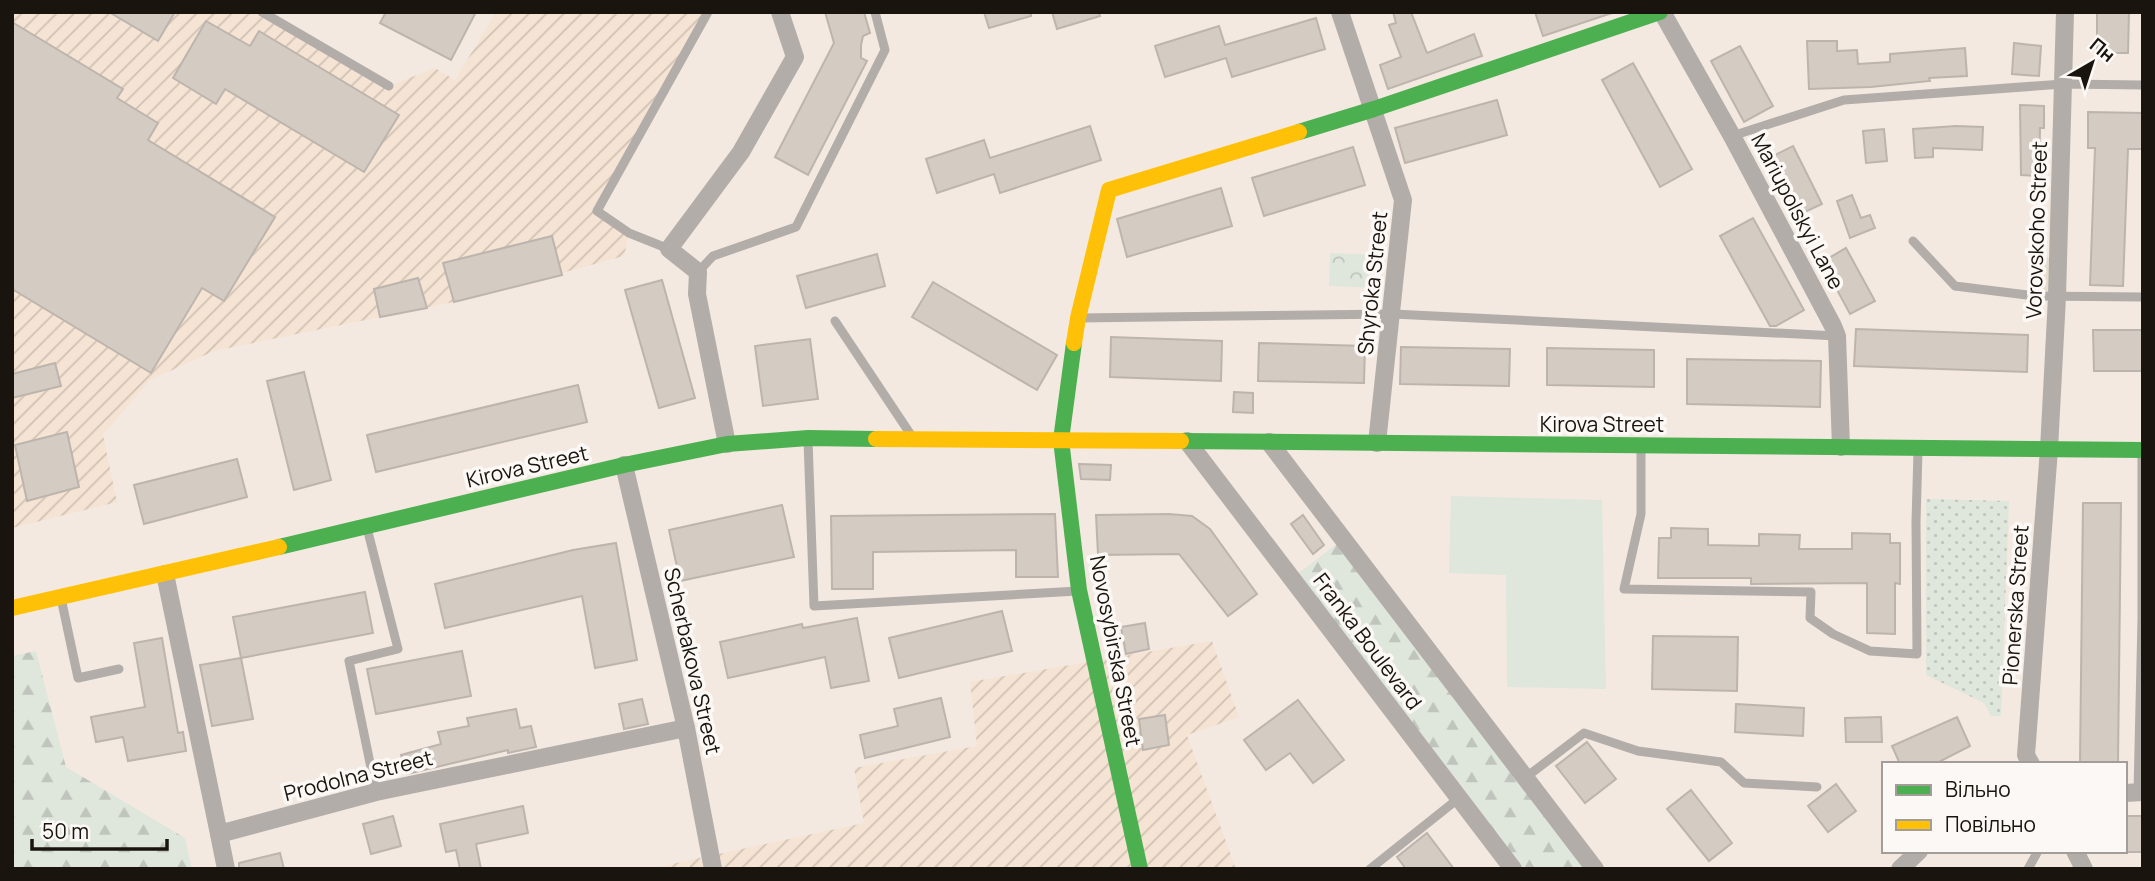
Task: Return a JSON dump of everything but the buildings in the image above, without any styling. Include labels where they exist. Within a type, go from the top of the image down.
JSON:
[{"type":"street","points":[[727,444],[697,294],[698,272],[669,248],[741,152],[795,57],[780,12]]},
{"type":"street","name":"Shyroka Street","points":[[1340,12],[1403,200],[1393,314],[1377,443]]},
{"type":"street","points":[[1061,440],[1078,318],[1109,190],[1374,109],[1661,12]]},
{"type":"street","name":"Mariupolskyi Lane","points":[[1661,12],[1732,136],[1833,326],[1837,336],[1841,447]]},
{"type":"street","name":"Vorovskoho Street","points":[[2049,449],[2057,297],[2065,12]]},
{"type":"street","name":"Kirova Street","points":[[12,608],[165,575],[624,465],[727,444],[808,438],[2142,450]]},
{"type":"street","name":"Novosybirska Street","points":[[1061,440],[1079,590],[1140,869]]},
{"type":"street","name":"Franka Boulevard","points":[[1187,441],[1513,869]]},
{"type":"street","name":"Franka Boulevard","points":[[1269,442],[1595,869]]},
{"type":"street","name":"Pionerska Street","points":[[2025,761],[2049,449]]},
{"type":"street","name":"Scherbakova Street","points":[[624,465],[686,728],[713,869]]},
{"type":"street","points":[[165,575],[226,869]]},
{"type":"street","name":"Prodolna Street","points":[[219,834],[376,792],[686,728]]},
{"type":"street","points":[[1900,869],[1917,853]]},
{"type":"street","points":[[2076,853],[2084,869]]},
{"type":"lane","points":[[262,12],[389,86]]},
{"type":"lane","points":[[669,248],[629,233],[597,211],[708,12]]},
{"type":"lane","points":[[698,272],[713,256],[796,227],[886,50],[875,12]]},
{"type":"lane","points":[[1732,136],[1844,100],[2063,84],[2143,85]]},
{"type":"lane","points":[[1913,241],[1955,286],[2057,297],[2143,297]]},
{"type":"lane","points":[[1078,318],[1393,314],[1837,336]]},
{"type":"lane","points":[[835,321],[914,439]]},
{"type":"lane","points":[[808,438],[814,606],[1079,590]]},
{"type":"lane","points":[[1641,445],[1641,514],[1625,589],[1811,592],[1810,618],[1833,634],[1870,651],[1917,654],[1916,522],[1919,448]]},
{"type":"lane","points":[[2135,792],[2142,553],[2142,450]]},
{"type":"lane","points":[[367,526],[398,649],[349,661],[376,792]]},
{"type":"lane","points":[[61,597],[78,678],[120,670]]},
{"type":"lane","points":[[1525,778],[1584,733],[1638,751],[1721,762],[1744,783],[1817,787]]},
{"type":"lane","points":[[1373,868],[1459,798]]},
{"type":"lane","points":[[2028,869],[2037,853]]},
{"type":"shaded area","points":[[12,12],[262,12],[389,86],[435,68],[455,80],[496,12],[708,12],[597,211],[629,233],[624,256],[454,302],[214,351],[150,380],[103,435],[117,502],[12,528]]},
{"type":"shaded area","points":[[2036,257],[2059,258],[2057,297],[2035,296]]},
{"type":"shaded area","points":[[1212,641],[1239,717],[1187,735],[1236,869],[648,869],[864,823],[854,768],[977,746],[970,682]]},
{"type":"green space","points":[[1330,253],[1379,255],[1378,288],[1329,286]]},
{"type":"green space","points":[[1451,496],[1602,500],[1606,689],[1507,687],[1506,575],[1449,573]]},
{"type":"green space","points":[[1926,499],[2009,501],[2001,716],[1991,716],[1984,703],[1926,675]]},
{"type":"green space","points":[[1342,540],[1595,869],[1513,869],[1292,578]]},
{"type":"green space","points":[[36,651],[66,767],[185,838],[192,869],[12,869],[12,656]]},
{"type":"traffic: fast","points":[[1299,132],[1660,12]]},
{"type":"traffic: fast","points":[[1074,343],[1061,440],[1079,590],[1140,869]]},
{"type":"traffic: fast","points":[[279,547],[624,465],[727,444],[808,438],[876,439]]},
{"type":"traffic: fast","points":[[1181,441],[2143,450]]},
{"type":"traffic: slow","points":[[1074,343],[1109,190],[1299,132]]},
{"type":"traffic: slow","points":[[876,439],[1181,441]]},
{"type":"traffic: slow","points":[[12,608],[279,547]]}]
